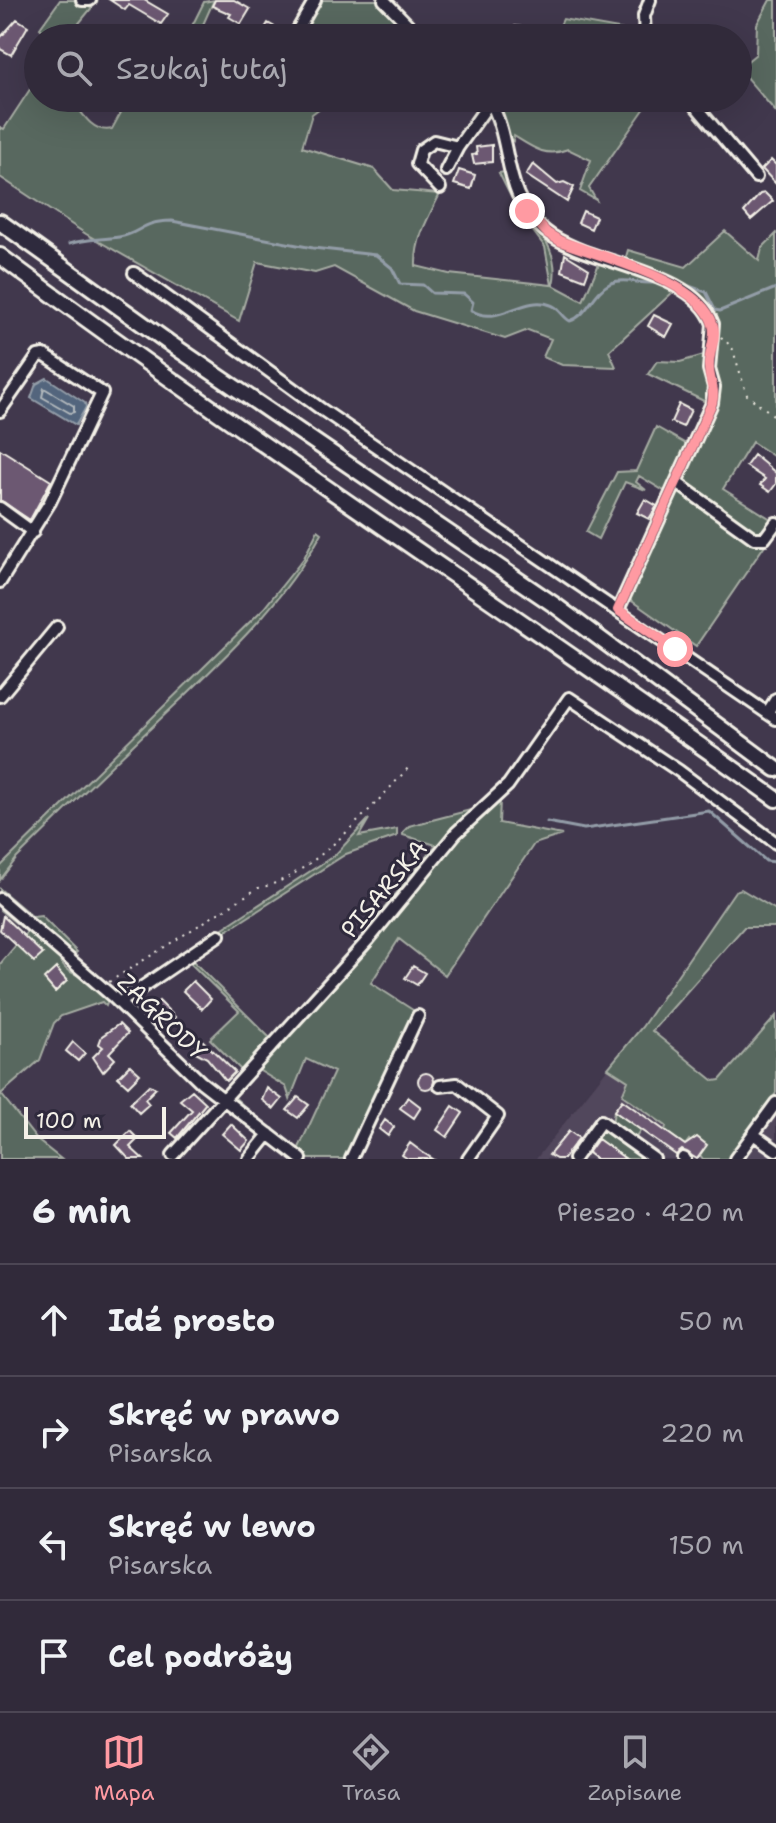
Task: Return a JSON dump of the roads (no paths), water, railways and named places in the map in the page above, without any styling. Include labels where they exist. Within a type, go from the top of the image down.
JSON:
[{"type":"highway","points":[[0,222],[168,342],[556,606],[776,769]]},
{"type":"highway","points":[[0,256],[151,366],[601,674],[776,799]]},
{"type":"street","points":[[82,0],[90,0]]},
{"type":"street","points":[[301,24],[315,0]]},
{"type":"street","points":[[384,0],[407,24]]},
{"type":"street","points":[[644,24],[650,0]]},
{"type":"street","points":[[446,170],[481,112]]},
{"type":"street","points":[[492,112],[511,181],[540,226],[560,241],[664,281],[703,307],[714,330],[709,369],[714,398],[618,610]]},
{"type":"street","points":[[701,112],[756,177]]},
{"type":"street","points":[[440,188],[417,164],[418,154],[428,142],[458,147]]},
{"type":"street","points":[[134,273],[321,409],[771,716],[776,699]]},
{"type":"street","points":[[0,411],[38,356],[44,355],[102,393],[33,532],[0,582]]},
{"type":"street","points":[[677,483],[754,538],[765,538],[776,523]]},
{"type":"street","points":[[0,508],[33,532]]},
{"type":"street","points":[[0,696],[57,627]]},
{"type":"street","name":"PISARSKA","points":[[173,1155],[340,972],[456,833],[508,785],[569,698],[679,771],[776,843]]},
{"type":"street","name":"ZAGRODY","points":[[0,899],[101,986],[222,1100],[301,1159]]},
{"type":"street","points":[[119,1003],[219,935]]},
{"type":"street","points":[[351,1159],[418,1016]]},
{"type":"street","points":[[440,1086],[457,1084],[498,1116],[468,1159]]},
{"type":"street","points":[[735,1159],[776,1103]]},
{"type":"street","points":[[574,1159],[601,1121],[654,1159]]},
{"type":"street","points":[[249,1159],[269,1134]]},
{"type":"street","points":[[753,1134],[776,1150]]},
{"type":"water","points":[[47,378],[85,403],[86,407],[76,425],[31,398],[36,384]]},
{"type":"waterway","points":[[69,244],[126,235],[147,225],[172,221],[313,248],[376,255],[392,268],[400,284],[423,285],[432,293],[464,294],[473,302],[471,310],[481,315],[541,303],[554,306],[570,321],[582,314],[599,292],[611,283],[661,282]]},
{"type":"waterway","points":[[672,280],[706,292],[715,310],[720,311],[776,288]]},
{"type":"waterway","points":[[547,822],[584,829],[709,811],[766,861],[776,862]]}]
